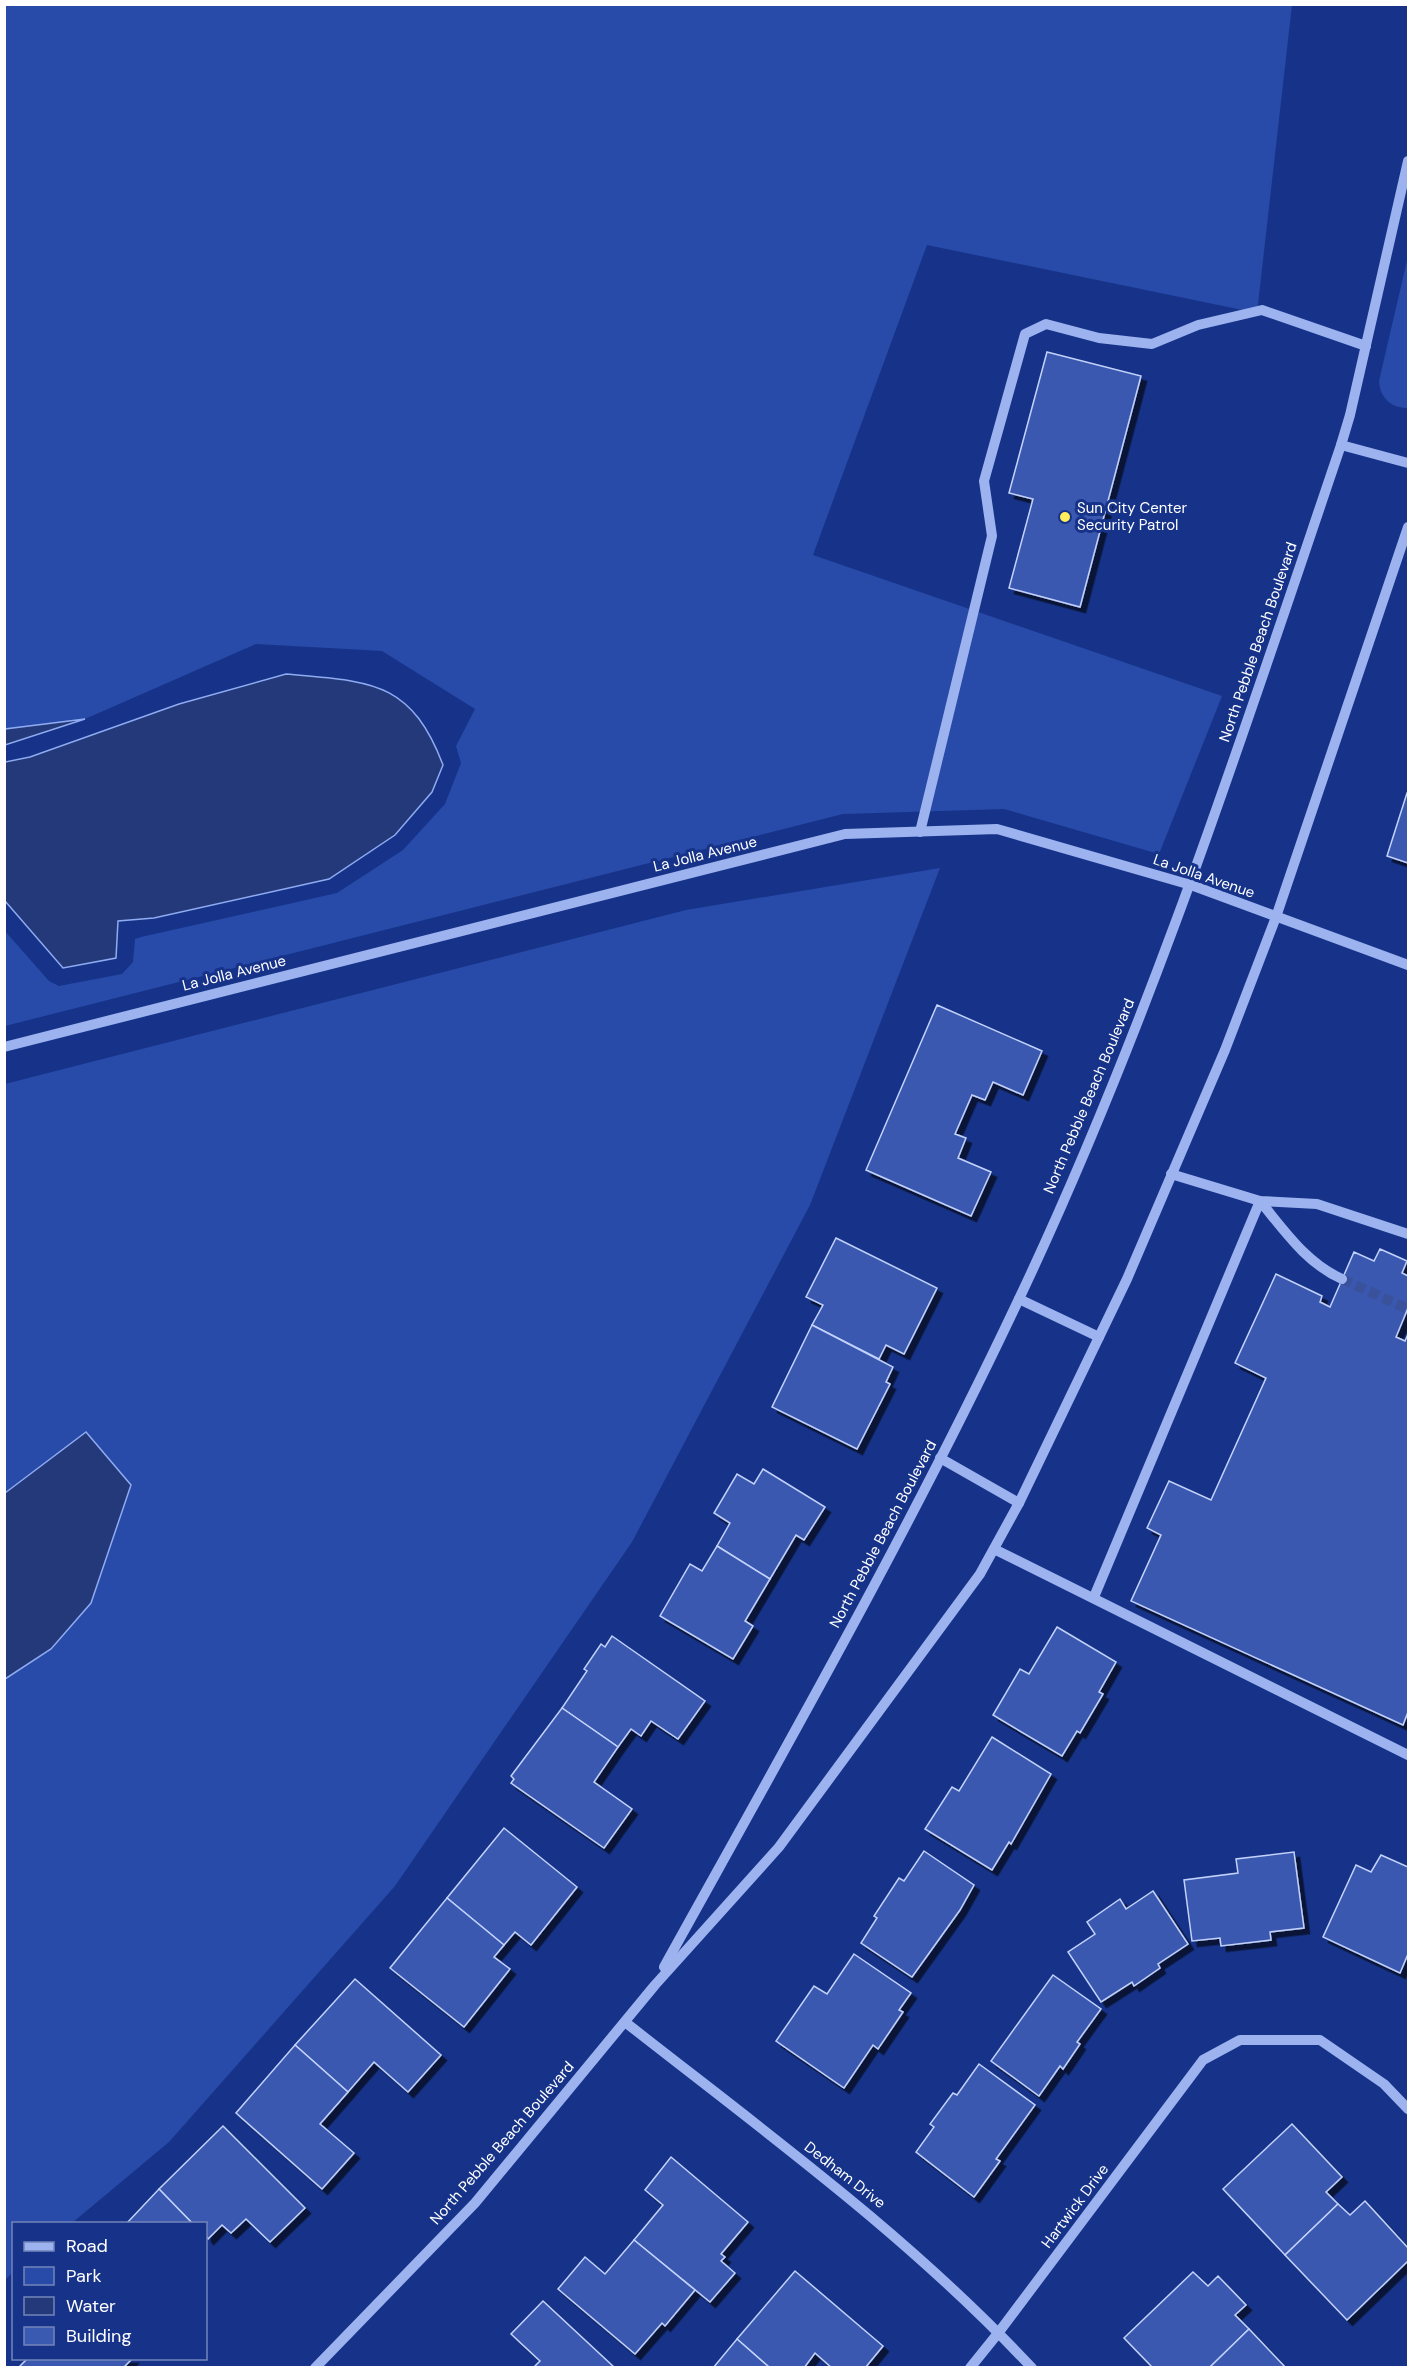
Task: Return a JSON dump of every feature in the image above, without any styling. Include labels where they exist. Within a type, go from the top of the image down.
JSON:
[{"type":"street","name":"North Pebble Beach Boulevard","points":[[655,1985],[898,1542],[1019,1299],[1109,1091],[1191,885],[1341,445],[1408,161]]},
{"type":"street","points":[[920,832],[992,536],[984,481],[1025,334],[1046,324],[1099,338],[1152,344],[1198,325],[1262,310],[1366,346]]},
{"type":"street","points":[[1341,445],[1408,463]]},
{"type":"street","name":"North Pebble Beach Boulevard","points":[[315,2367],[475,2203],[655,1985],[779,1847],[980,1574],[1019,1503],[1127,1279],[1225,1050],[1276,917],[1408,526]]},
{"type":"street","name":"La Jolla Avenue","points":[[4,1047],[845,834],[997,829],[1191,885],[1408,965]]},
{"type":"street","points":[[1171,1174],[1260,1201],[1317,1204],[1408,1234]]},
{"type":"street","points":[[1260,1201],[1301,1250],[1322,1270],[1342,1279]]},
{"type":"street","points":[[1094,1597],[1260,1201]]},
{"type":"street","points":[[1019,1299],[1099,1337]]},
{"type":"street","points":[[940,1458],[1019,1503]]},
{"type":"street","points":[[994,1549],[1408,1755]]},
{"type":"street","name":"Dedham Drive","points":[[625,2022],[880,2222],[999,2332],[1032,2367]]},
{"type":"street","name":"Hartwick Drive","points":[[970,2367],[999,2332],[1203,2060],[1240,2040],[1320,2040],[1384,2084],[1408,2109]]},
{"type":"green space","points":[[5,5],[1292,5],[1257,313],[927,245],[813,555],[1222,696],[1159,854],[1004,809],[843,814],[5,1026],[4,930],[49,981],[59,986],[122,974],[133,962],[135,939],[337,893],[403,850],[445,804],[461,763],[456,746],[475,709],[382,651],[256,644],[85,719],[5,729]]},
{"type":"green space","points":[[1408,256],[1408,408],[1402,408],[1387,401],[1379,381]]},
{"type":"green space","points":[[940,868],[810,1205],[632,1542],[395,1886],[169,2142],[73,2222],[12,2222],[12,2273],[5,2280],[5,1084],[686,910]]},
{"type":"water","points":[[286,674],[363,683],[383,690],[400,700],[416,715],[430,736],[443,765],[432,792],[395,835],[329,879],[154,918],[118,921],[116,958],[63,968],[5,901],[5,762],[30,757],[179,704]]},
{"type":"water","points":[[85,719],[5,745],[5,729]]},
{"type":"water","points":[[86,1432],[131,1485],[91,1603],[51,1649],[5,1679],[5,1493]]},
{"type":"building","points":[[1047,352],[1141,376],[1080,607],[1009,588],[1033,499],[1009,493]]},
{"type":"building","points":[[1408,793],[1408,863],[1387,856]]},
{"type":"building","points":[[937,1005],[1042,1051],[1023,1095],[993,1082],[985,1100],[972,1095],[955,1134],[966,1138],[958,1158],[991,1172],[971,1216],[866,1170]]},
{"type":"building","points":[[836,1238],[937,1288],[904,1354],[886,1345],[879,1359],[812,1325],[823,1305],[806,1297]]},
{"type":"building","points":[[1380,1249],[1407,1261],[1402,1273],[1408,1276],[1408,1308],[1396,1337],[1405,1341],[1408,1334],[1408,1712],[1403,1725],[1131,1601],[1161,1535],[1147,1528],[1169,1481],[1211,1500],[1266,1378],[1235,1363],[1276,1274],[1322,1296],[1320,1302],[1330,1307],[1354,1252],[1374,1261]]},
{"type":"building","points":[[812,1325],[893,1367],[886,1382],[890,1384],[857,1449],[772,1407]]},
{"type":"building","points":[[763,1469],[825,1507],[804,1540],[796,1535],[770,1579],[717,1546],[730,1523],[714,1513],[737,1474],[754,1484]]},
{"type":"building","points":[[717,1546],[770,1579],[745,1621],[753,1626],[733,1659],[660,1616],[690,1564],[702,1571]]},
{"type":"building","points":[[1057,1627],[1116,1662],[1099,1692],[1103,1694],[1080,1733],[1077,1731],[1062,1756],[993,1715],[1020,1669],[1029,1674]]},
{"type":"building","points":[[612,1636],[705,1701],[678,1739],[651,1721],[641,1736],[631,1729],[618,1747],[562,1708],[587,1671],[584,1669],[601,1644],[605,1647]]},
{"type":"building","points":[[562,1708],[618,1747],[594,1782],[632,1809],[604,1848],[511,1783],[514,1779],[511,1776]]},
{"type":"building","points":[[992,1737],[1051,1774],[1011,1844],[1009,1842],[992,1870],[925,1829],[952,1787],[959,1791]]},
{"type":"building","points":[[504,1828],[577,1887],[531,1945],[515,1932],[504,1945],[447,1898]]},
{"type":"building","points":[[924,1851],[974,1885],[960,1910],[912,1977],[861,1943],[877,1918],[874,1916],[899,1878],[904,1881]]},
{"type":"building","points":[[1294,1852],[1304,1928],[1270,1932],[1271,1940],[1221,1946],[1220,1938],[1192,1941],[1184,1880],[1238,1873],[1236,1859]]},
{"type":"building","points":[[1381,1855],[1408,1867],[1408,1954],[1400,1973],[1323,1937],[1356,1865],[1371,1872]]},
{"type":"building","points":[[1153,1891],[1188,1944],[1158,1964],[1160,1968],[1134,1986],[1132,1982],[1101,2002],[1068,1952],[1095,1934],[1087,1922],[1120,1899],[1126,1909]]},
{"type":"building","points":[[447,1898],[504,1945],[494,1957],[510,1969],[464,2027],[390,1968]]},
{"type":"building","points":[[854,1954],[911,1993],[899,2010],[903,2012],[878,2049],[873,2045],[844,2088],[776,2041],[814,1986],[827,1994]]},
{"type":"building","points":[[1053,1975],[1101,2009],[1077,2042],[1080,2044],[1063,2069],[1060,2066],[1039,2096],[991,2061]]},
{"type":"building","points":[[355,1979],[441,2055],[408,2092],[374,2062],[348,2092],[295,2045]]},
{"type":"building","points":[[295,2045],[348,2092],[320,2124],[354,2153],[322,2189],[236,2113]]},
{"type":"building","points":[[979,2064],[1035,2105],[996,2159],[1000,2161],[974,2197],[916,2152],[934,2127],[930,2124],[953,2093],[957,2095]]},
{"type":"building","points":[[1292,2124],[1342,2177],[1326,2192],[1338,2204],[1285,2255],[1223,2189]]},
{"type":"building","points":[[223,2126],[305,2208],[270,2242],[246,2219],[231,2233],[222,2225],[208,2239],[207,2222],[191,2222],[159,2189]]},
{"type":"building","points":[[671,2157],[748,2222],[721,2254],[725,2257],[721,2261],[735,2273],[710,2302],[634,2240],[663,2205],[645,2190]]},
{"type":"building","points":[[159,2189],[191,2222],[128,2222]]},
{"type":"building","points":[[1365,2201],[1408,2248],[1408,2261],[1347,2320],[1285,2255],[1338,2204],[1350,2215]]},
{"type":"building","points":[[634,2240],[695,2290],[665,2326],[662,2323],[635,2354],[558,2289],[585,2257],[605,2274]]},
{"type":"building","points":[[795,2271],[883,2346],[865,2368],[832,2368],[815,2353],[804,2368],[770,2368],[737,2339]]},
{"type":"building","points":[[1193,2272],[1208,2286],[1218,2276],[1246,2305],[1235,2315],[1249,2329],[1209,2368],[1153,2368],[1124,2338]]},
{"type":"building","points":[[543,2301],[615,2368],[533,2368],[540,2361],[511,2334]]},
{"type":"building","points":[[1249,2329],[1286,2368],[1209,2368]]},
{"type":"building","points":[[737,2339],[770,2368],[713,2368]]},
{"type":"building","points":[[26,2360],[131,2360],[123,2368],[18,2368]]},
{"type":"tunnel","points":[[1342,1279],[1408,1309]]},
{"type":"place","name":"Sun City Center Security Patrol","points":[[1065,517]]}]
